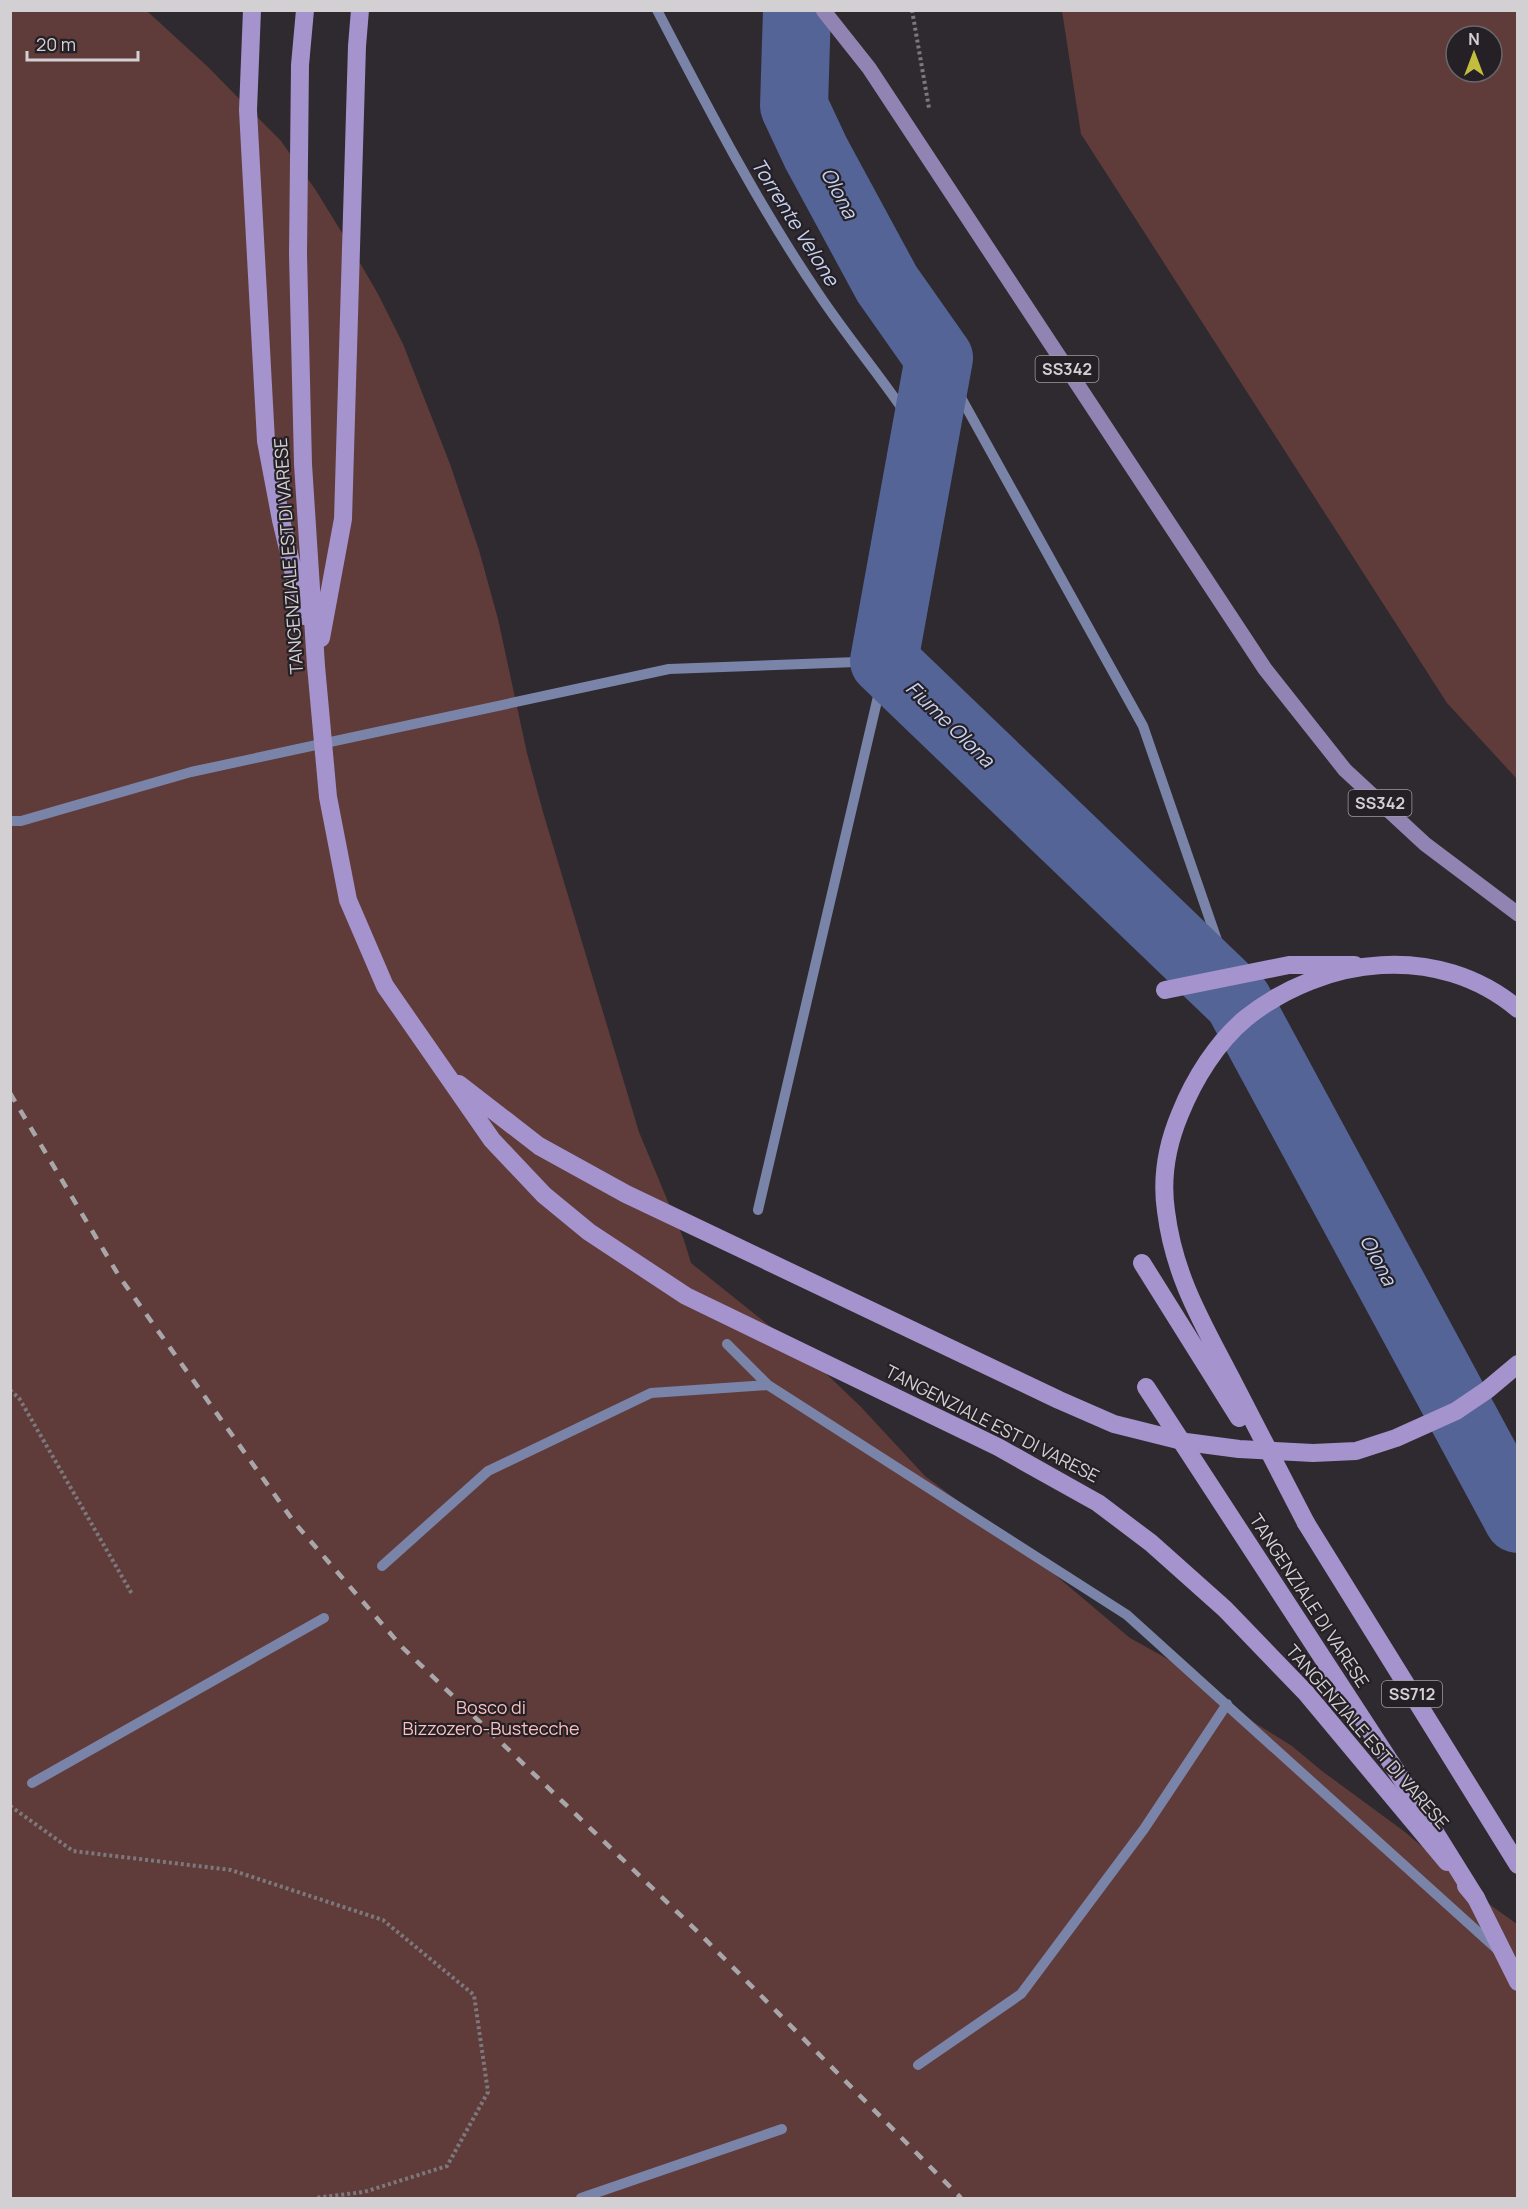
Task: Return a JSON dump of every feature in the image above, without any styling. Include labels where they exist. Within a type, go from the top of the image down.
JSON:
[{"type":"highway","points":[[252,10],[248,110],[266,441],[281,520],[316,666]]},
{"type":"highway","name":"TANGENZIALE EST DI VARESE","points":[[305,10],[300,65],[298,254],[303,464],[316,666],[327,797],[348,900],[385,986],[492,1140],[544,1195],[589,1232],[686,1296],[998,1447],[1098,1503],[1151,1543],[1225,1609],[1306,1693],[1476,1898],[1518,1982]]},
{"type":"highway","points":[[316,666],[343,519],[360,10]]},
{"type":"highway","points":[[1166,990],[1289,965],[1420,965],[1460,977],[1503,997],[1518,1009]]},
{"type":"highway","points":[[1306,1523],[1187,1293],[1172,1248],[1167,1219],[1165,1168],[1172,1134],[1187,1096],[1204,1066],[1245,1019],[1279,996],[1331,973],[1372,965]]},
{"type":"highway","name":"TANGENZIALE EST DI VARESE","points":[[443,1072],[539,1146],[626,1194],[1114,1424],[1186,1442],[1239,1449],[1313,1453],[1356,1451],[1396,1438],[1456,1411],[1487,1390],[1518,1364]]},
{"type":"highway","points":[[1142,1263],[1306,1523]]},
{"type":"highway","name":"TANGENZIALE DI VARESE","points":[[1146,1387],[1408,1789],[1476,1898]]},
{"type":"highway","name":"SS712","points":[[1306,1523],[1518,1865]]},
{"type":"main road","name":"SS342","points":[[823,10],[869,68],[1265,669],[1345,770],[1425,844],[1518,914]]},
{"type":"path","points":[[912,10],[929,110]]},
{"type":"path","points":[[10,1390],[19,1398],[132,1594]]},
{"type":"path","points":[[10,1806],[73,1851],[231,1870],[383,1920],[474,1995],[488,2092],[447,2166],[364,2192],[315,2199]]},
{"type":"green space","name":"Bosco di Bizzozero-Bustecche","points":[[11,11],[147,11],[208,67],[281,141],[315,189],[378,294],[403,344],[450,464],[479,550],[498,619],[527,753],[543,812],[639,1132],[684,1240],[691,1263],[812,1360],[861,1407],[925,1476],[1047,1568],[1130,1638],[1193,1673],[1255,1723],[1292,1746],[1405,1832],[1493,1907],[1517,1924],[1517,2198],[11,2198]]},
{"type":"green space","points":[[1062,11],[1517,11],[1517,779],[1447,703],[1081,134]]},
{"type":"waterway","name":"Torrente Velone","points":[[657,10],[715,120],[797,262],[924,441]]},
{"type":"waterway","name":"Fiume Olona","points":[[797,10],[794,106],[816,153],[887,284],[939,358],[884,661],[1238,1001],[1518,1519]]},
{"type":"waterway","points":[[939,358],[1143,726],[1238,1001]]},
{"type":"waterway","points":[[10,821],[21,821],[191,772],[669,669],[884,661],[880,688],[758,1210]]},
{"type":"waterway","points":[[727,1344],[768,1385],[1127,1615],[1498,1950]]},
{"type":"waterway","points":[[382,1566],[488,1471],[651,1393],[768,1385]]},
{"type":"waterway","points":[[32,1783],[324,1618]]},
{"type":"waterway","points":[[918,2065],[1021,1994],[1144,1829],[1227,1704]]},
{"type":"waterway","points":[[581,2198],[782,2129]]},
{"type":"railway","points":[[10,1093],[119,1276],[294,1522],[402,1647],[699,1933],[961,2198]]},
{"type":"water label","name":"Olona","points":[[839,193]]},
{"type":"water label","name":"Olona","points":[[1378,1260]]}]
